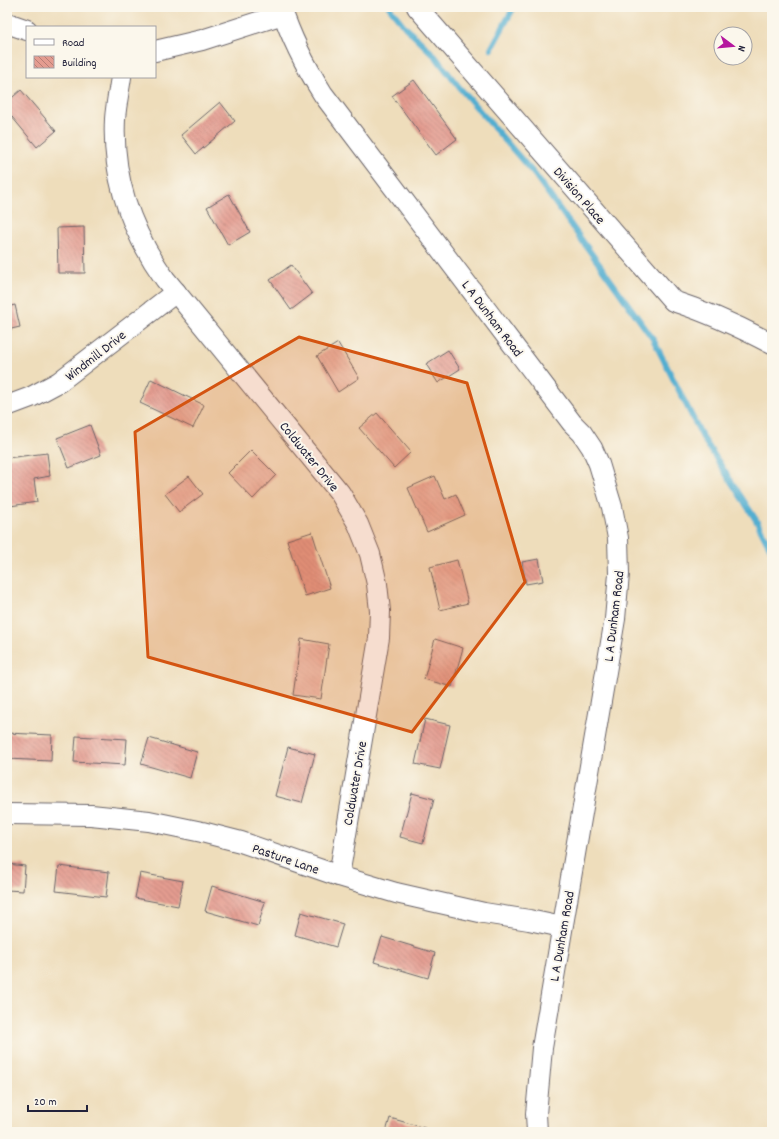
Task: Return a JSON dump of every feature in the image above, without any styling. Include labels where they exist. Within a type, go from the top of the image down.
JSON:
[{"type":"street","name":"Division Place","points":[[417,7],[673,301],[741,328],[772,344]]},
{"type":"street","points":[[156,51],[202,40],[282,10]]},
{"type":"street","name":"L A Dunham Road","points":[[282,10],[295,43],[309,71],[323,94],[588,443],[599,464],[612,507],[618,538],[619,574],[615,619],[542,1048],[536,1114],[537,1132]]},
{"type":"street","points":[[7,23],[26,30]]},
{"type":"street","name":"Coldwater Drive","points":[[121,78],[115,119],[116,155],[122,190],[135,229],[152,260],[165,279],[340,493],[358,524],[370,554],[377,584],[380,611],[379,638],[339,876]]},
{"type":"street","name":"Windmill Drive","points":[[7,406],[31,397],[59,382],[176,292]]},
{"type":"street","name":"Pasture Lane","points":[[7,814],[91,816],[156,823],[202,832],[241,842],[339,876],[396,893],[484,913],[562,927]]},
{"type":"highlighted area","points":[[299,337],[467,383],[525,582],[412,732],[148,657],[135,432]]},
{"type":"building","points":[[414,80],[457,139],[436,155],[392,96]]},
{"type":"building","points":[[21,90],[56,131],[37,147],[7,111],[7,102]]},
{"type":"building","points":[[220,102],[235,121],[196,154],[181,135]]},
{"type":"building","points":[[229,194],[250,232],[228,245],[207,207]]},
{"type":"building","points":[[84,227],[85,273],[58,273],[57,228]]},
{"type":"building","points":[[291,265],[312,294],[291,310],[270,280]]},
{"type":"building","points":[[15,305],[20,327],[7,330],[7,307]]},
{"type":"building","points":[[338,343],[359,378],[338,392],[317,356]]},
{"type":"building","points":[[448,350],[460,369],[438,383],[426,364]]},
{"type":"building","points":[[151,379],[204,405],[193,428],[140,403]]},
{"type":"building","points":[[377,413],[411,452],[394,468],[359,428]]},
{"type":"building","points":[[90,425],[101,455],[69,468],[57,438]]},
{"type":"building","points":[[251,450],[276,475],[253,499],[228,473]]},
{"type":"building","points":[[47,453],[50,476],[34,479],[37,502],[10,506],[7,480],[7,458]]},
{"type":"building","points":[[189,476],[203,494],[179,512],[165,494]]},
{"type":"building","points":[[435,476],[445,499],[456,494],[465,515],[427,532],[408,488]]},
{"type":"building","points":[[312,532],[330,588],[305,596],[287,540]]},
{"type":"building","points":[[539,559],[543,581],[526,584],[522,562]]},
{"type":"building","points":[[457,560],[468,603],[440,610],[430,567]]},
{"type":"building","points":[[301,639],[329,644],[321,699],[293,695]]},
{"type":"building","points":[[435,639],[463,648],[452,687],[424,679]]},
{"type":"building","points":[[425,719],[450,725],[440,769],[415,764]]},
{"type":"building","points":[[7,733],[52,735],[51,761],[7,759]]},
{"type":"building","points":[[76,736],[127,739],[125,765],[74,762]]},
{"type":"building","points":[[149,738],[197,752],[190,778],[141,764]]},
{"type":"building","points":[[288,747],[315,754],[302,803],[275,796]]},
{"type":"building","points":[[412,793],[434,799],[423,843],[400,837]]},
{"type":"building","points":[[7,864],[25,866],[23,891],[7,890]]},
{"type":"building","points":[[59,866],[109,872],[106,897],[56,891]]},
{"type":"building","points":[[140,873],[183,881],[178,906],[135,898]]},
{"type":"building","points":[[212,886],[265,902],[258,926],[205,911]]},
{"type":"building","points":[[301,912],[343,924],[336,947],[295,935]]},
{"type":"building","points":[[382,937],[435,953],[428,978],[374,962]]},
{"type":"building","points":[[390,1118],[425,1128],[424,1132],[386,1132]]},
{"type":"waterway","points":[[389,7],[405,27],[434,55],[459,87],[535,175],[653,339],[703,438],[756,520],[772,551]]},
{"type":"waterway","points":[[491,49],[514,7]]}]
